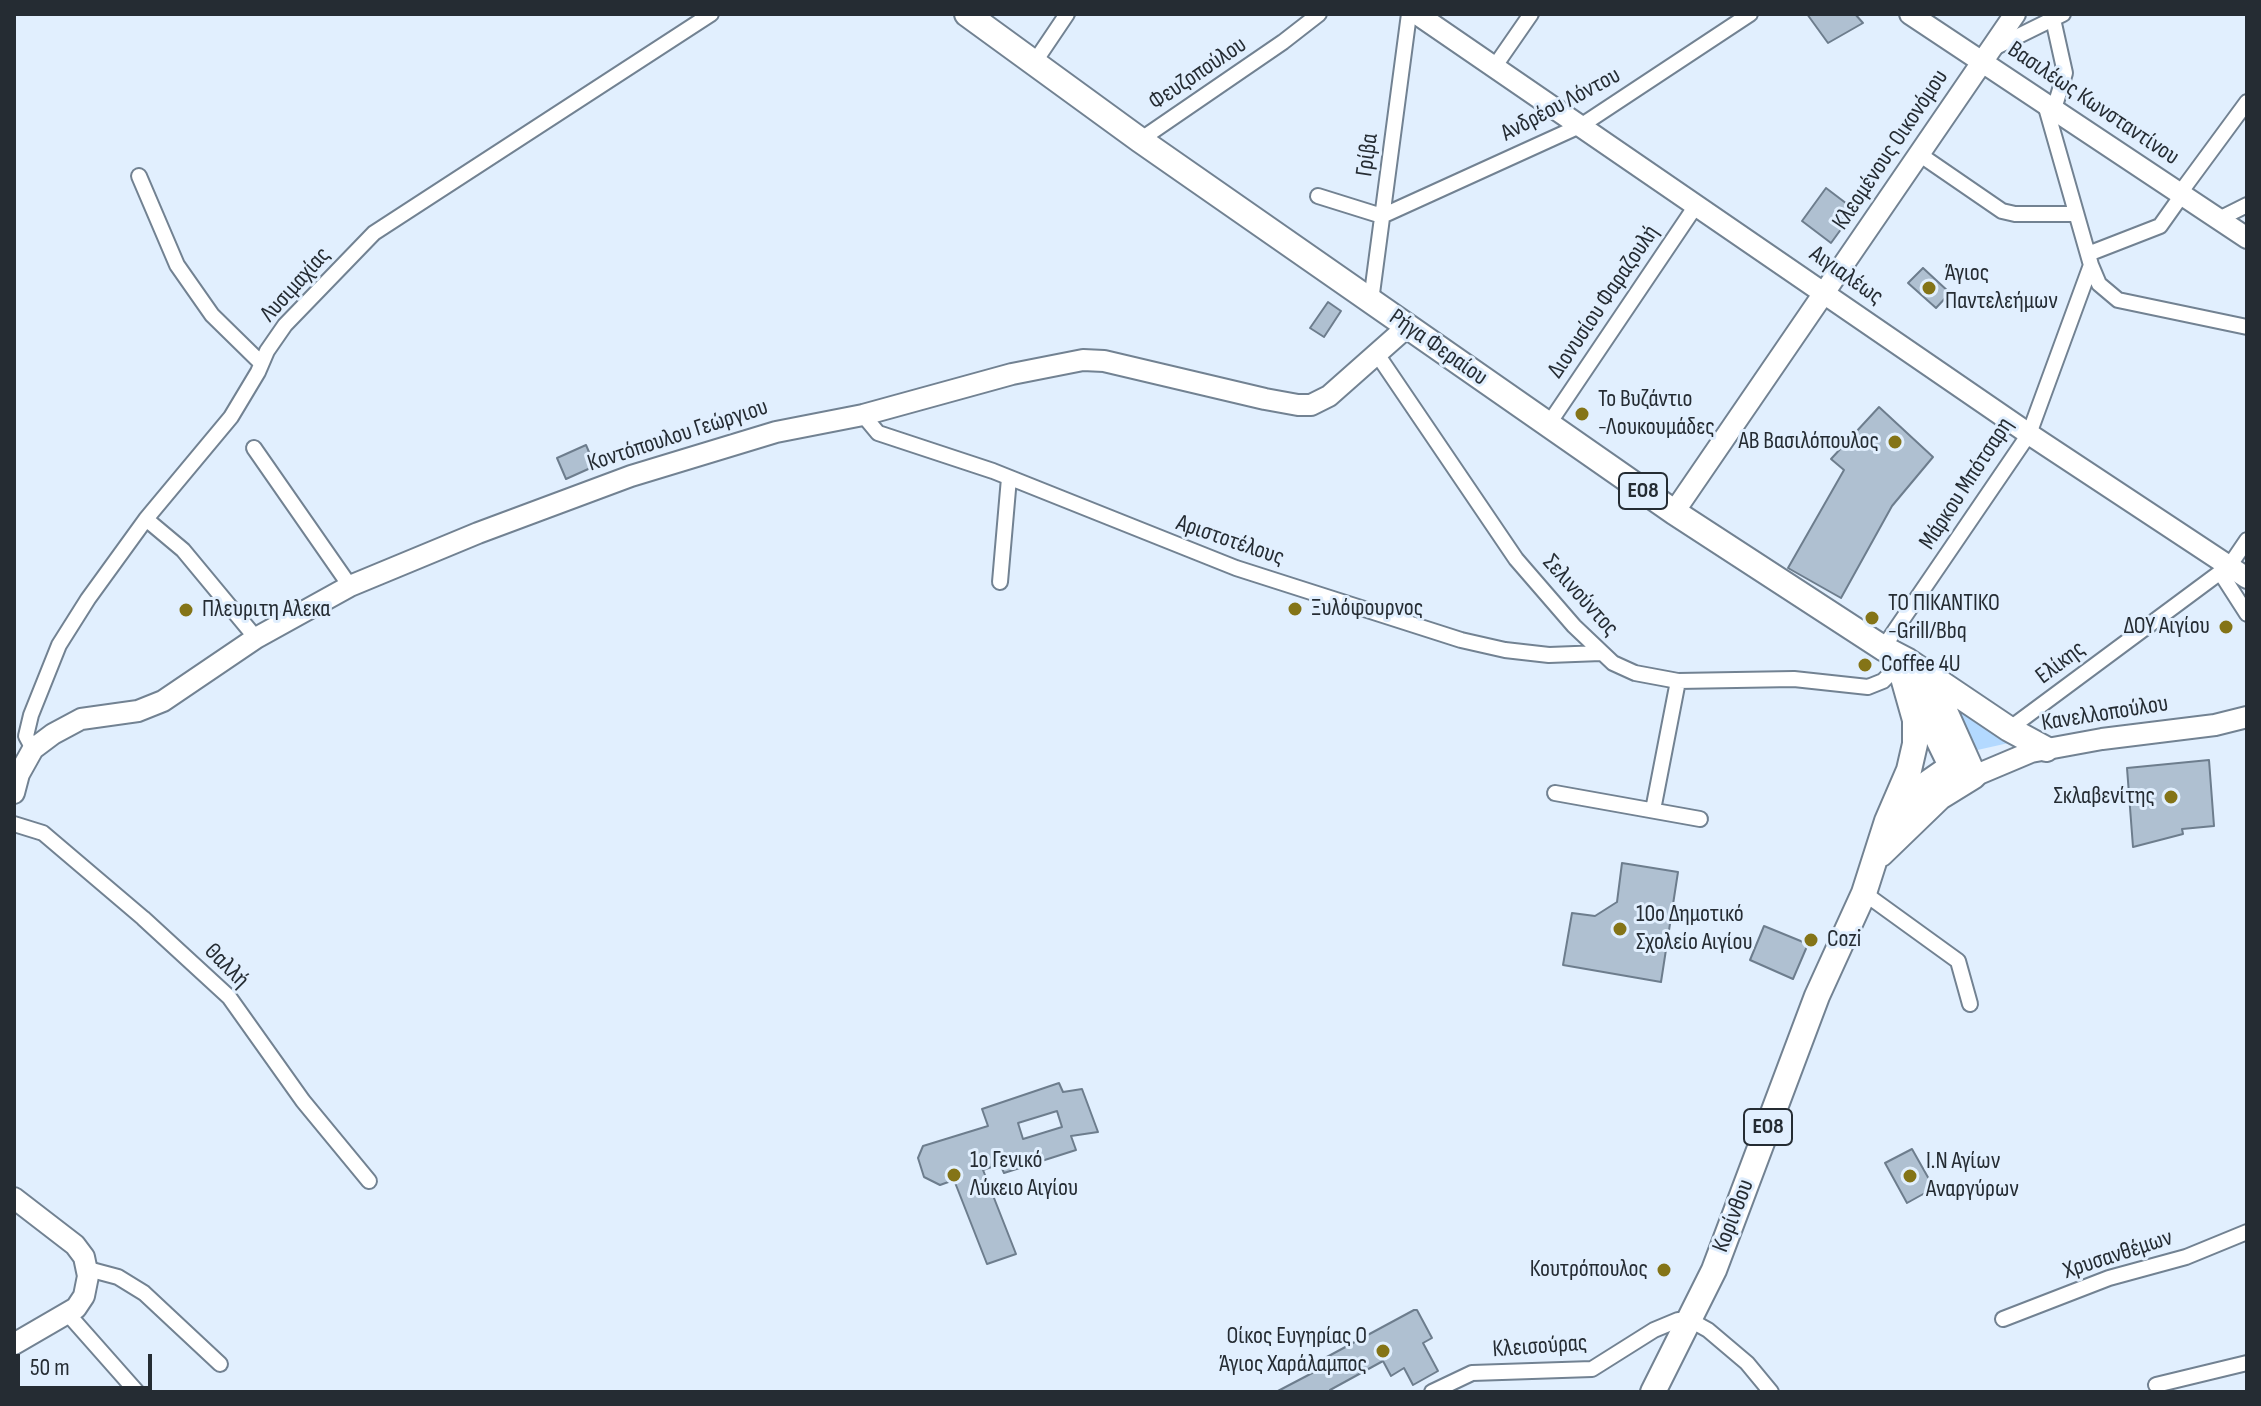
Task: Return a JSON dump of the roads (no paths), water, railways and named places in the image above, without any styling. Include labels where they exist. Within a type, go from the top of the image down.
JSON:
[{"type":"main road","name":"Ρήγα Φεραίου","points":[[967,14],[1140,140],[1674,512],[1900,665],[2009,729],[2038,751]]},
{"type":"main road","name":"Αιγιαλέως","points":[[1417,14],[2029,434],[2247,578]]},
{"type":"main road","name":"Βασιλέως Κωνσταντίνου","points":[[1910,14],[1987,56],[2050,106],[2247,238]]},
{"type":"main road","name":"Κλεομένους Οικονόμου","points":[[1674,512],[2015,14]]},
{"type":"main road","name":"Κοντόπουλου Γεώργιου","points":[[16,780],[33,749],[53,734],[81,719],[138,711],[163,701],[256,638],[350,586],[478,533],[631,476],[776,432],[863,415],[1012,374],[1083,360],[1104,361],[1265,399],[1311,405],[1329,396],[1407,327]]},
{"type":"main road","name":"ΕΟ8","points":[[1900,665],[1940,700],[1963,771]]},
{"type":"main road","name":"ΕΟ8","points":[[1887,821],[1909,770],[1915,744],[1915,720],[1900,665]]},
{"type":"main road","name":"Κανελλοπούλου","points":[[1963,771],[1995,754],[2038,751],[2102,739],[2215,725],[2247,717]]},
{"type":"main road","points":[[1887,821],[1923,786],[1963,771]]},
{"type":"main road","name":"Κορίνθου","points":[[1877,858],[1963,771]]},
{"type":"main road","name":"Κορίνθου","points":[[1653,1392],[1714,1270],[1817,996],[1864,893],[1887,821]]},
{"type":"main road","points":[[14,1198],[75,1245],[88,1269],[84,1296],[68,1314],[14,1344]]},
{"type":"street","name":"Λυσιμαχίας","points":[[33,749],[26,736],[31,715],[59,645],[146,519],[231,417],[285,325],[374,233],[711,14]]},
{"type":"street","points":[[1034,63],[1067,14]]},
{"type":"street","name":"Φευζοπούλου","points":[[1140,140],[1319,14]]},
{"type":"street","name":"Γρίβα","points":[[1371,301],[1409,14]]},
{"type":"street","points":[[1495,66],[1531,14]]},
{"type":"street","name":"Ανδρέου Λόντου","points":[[1382,216],[1582,125],[1750,14]]},
{"type":"street","points":[[1987,56],[2058,16],[2065,73],[2050,106],[2076,214],[2099,284],[2118,300],[2247,327]]},
{"type":"street","points":[[2090,259],[2160,226],[2247,102]]},
{"type":"street","points":[[1919,154],[2002,211],[2015,214],[2076,214]]},
{"type":"street","points":[[139,176],[177,265],[212,315],[261,363]]},
{"type":"street","points":[[1318,196],[1382,216]]},
{"type":"street","name":"Διονυσίου Φαραζουλή","points":[[1548,425],[1697,204]]},
{"type":"street","points":[[2219,219],[2247,205]]},
{"type":"street","name":"Μάρκου Μπότσαρη","points":[[1900,665],[2029,434],[2090,259]]},
{"type":"street","name":"Σελινούντος","points":[[1377,354],[1516,559],[1561,612],[1613,663],[1635,673],[1678,681],[1794,679],[1868,687],[1883,681],[1900,665]]},
{"type":"street","name":"Αριστοτέλους","points":[[863,415],[878,433],[1009,478],[1201,556],[1461,640],[1505,650],[1549,655],[1601,653]]},
{"type":"street","points":[[254,448],[350,586]]},
{"type":"street","points":[[1000,582],[1009,478]]},
{"type":"street","points":[[146,519],[183,550],[256,638]]},
{"type":"street","name":"Ελίκης","points":[[2009,729],[2232,567],[2247,540]]},
{"type":"street","points":[[2232,567],[2247,614]]},
{"type":"street","points":[[1653,810],[1678,681]]},
{"type":"street","points":[[1555,793],[1700,819]]},
{"type":"street","name":"Θαλλή","points":[[14,824],[43,833],[229,997],[303,1101],[369,1181]]},
{"type":"street","points":[[1864,893],[1958,961],[1970,1004]]},
{"type":"street","name":"Χρυσανθέμων","points":[[2003,1319],[2109,1278],[2186,1257],[2247,1232]]},
{"type":"street","points":[[88,1269],[118,1277],[144,1293],[220,1364]]},
{"type":"street","points":[[68,1314],[137,1392]]},
{"type":"street","name":"Κλεισούρας","points":[[1432,1392],[1472,1373],[1592,1369],[1654,1330],[1678,1320],[1690,1320]]},
{"type":"street","points":[[1690,1320],[1724,1342],[1771,1392]]},
{"type":"street","points":[[2156,1385],[2247,1363]]},
{"type":"place","name":"Άγιος Παντελεήμων","points":[[1929,288]]},
{"type":"place","name":"Το Βυζάντιο -Λουκουμάδες","points":[[1582,414]]},
{"type":"place","name":"ΑΒ Βασιλόπουλος","points":[[1895,442]]},
{"type":"place","name":"Ξυλόφουρνος","points":[[1295,609]]},
{"type":"place","name":"Πλευριτη Αλεκα","points":[[186,610]]},
{"type":"place","name":"ΤΟ ΠΙΚΑΝΤΙΚΟ -Grill/Bbq","points":[[1872,618]]},
{"type":"place","name":"ΔΟΥ Αιγίου","points":[[2226,627]]},
{"type":"place","name":"Coffee 4U","points":[[1865,665]]},
{"type":"place","name":"Σκλαβενίτης","points":[[2171,797]]},
{"type":"place","name":"10o Δημοτικό Σχολείο Αιγίου","points":[[1620,929]]},
{"type":"place","name":"Cozi","points":[[1811,940]]},
{"type":"place","name":"1o Γενικό Λύκειο Αιγίου","points":[[954,1175]]},
{"type":"place","name":"Ι.Ν Αγίων Αναργύρων","points":[[1910,1176]]},
{"type":"place","name":"Κουτρόπουλος","points":[[1664,1270]]},
{"type":"place","name":"Οίκος Ευγηρίας Ο Άγιος Χαράλαμπος","points":[[1383,1351]]}]
